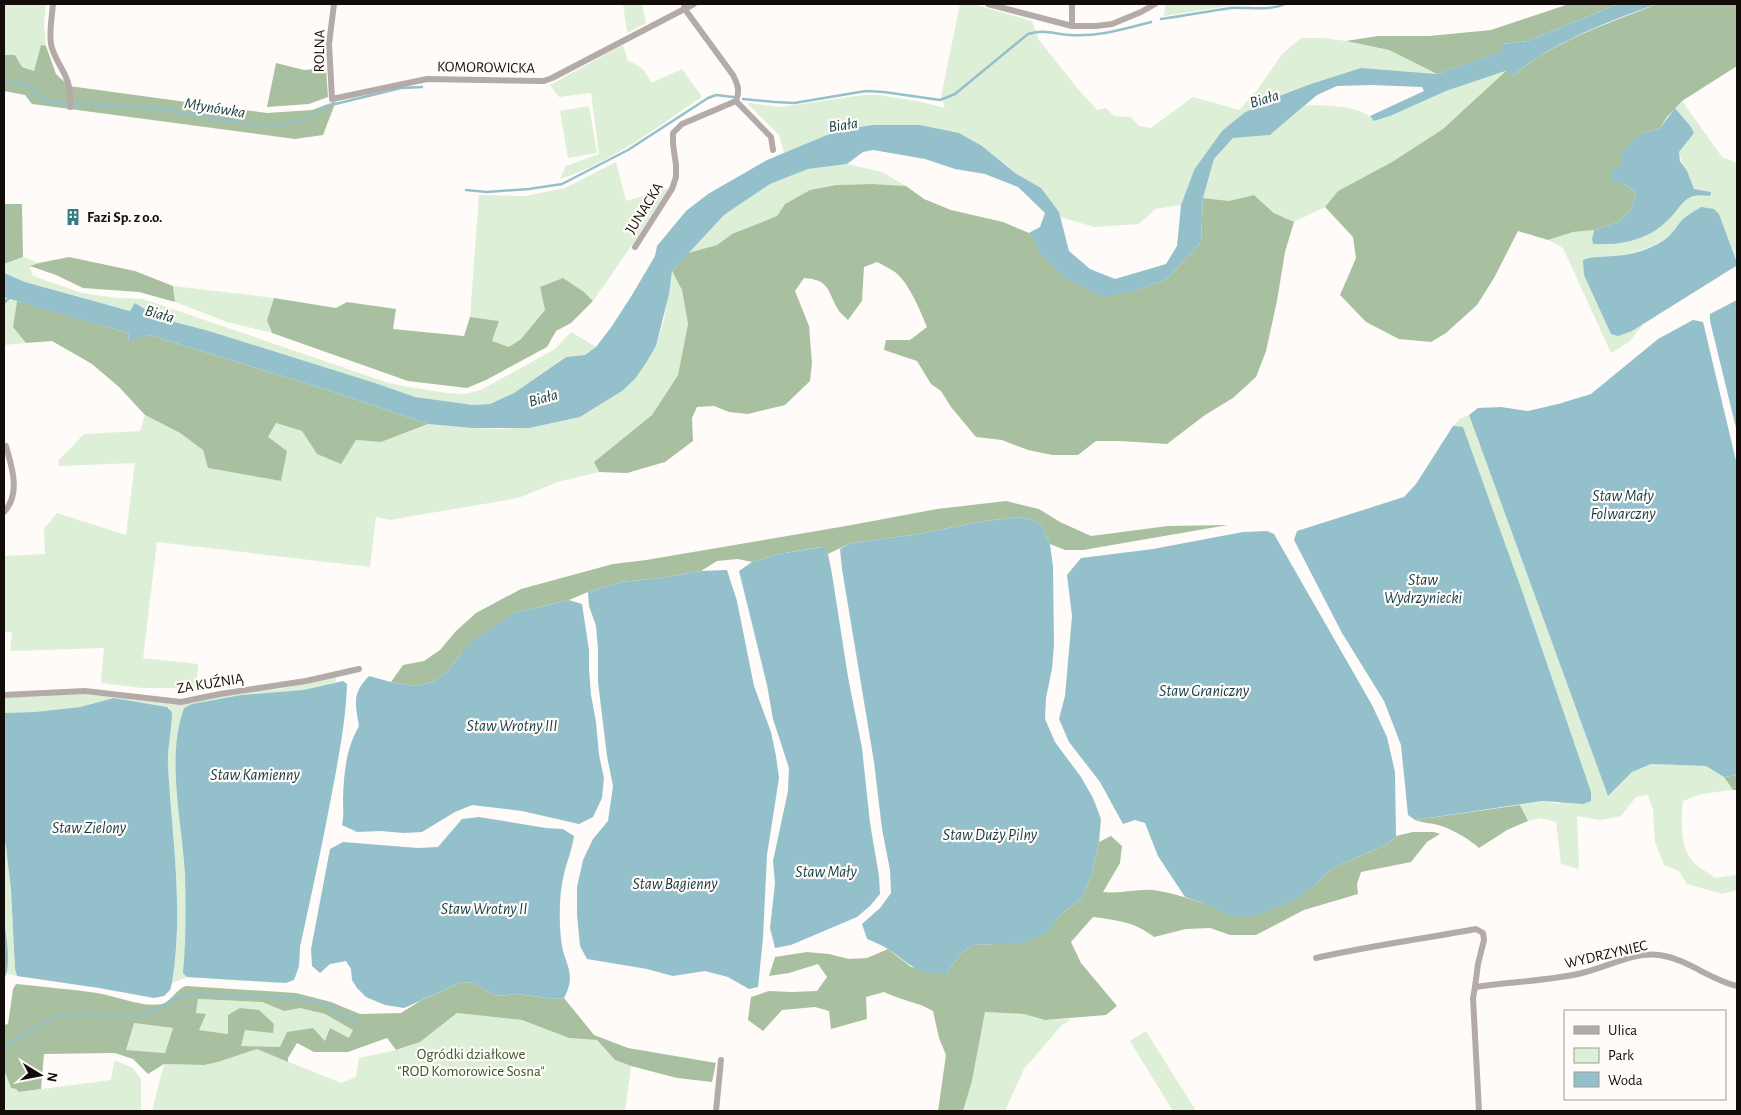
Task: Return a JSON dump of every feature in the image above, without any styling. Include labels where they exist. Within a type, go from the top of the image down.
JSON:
[{"type":"street","points":[[53,4],[50,33],[51,45],[58,64],[67,78],[70,92],[70,108]]},
{"type":"street","name":"ROLNA","points":[[332,99],[329,44],[334,4]]},
{"type":"street","name":"KOMOROWICKA","points":[[332,99],[427,79],[544,81],[685,6],[694,4]]},
{"type":"street","points":[[988,4],[1072,26],[1112,24],[1155,4]]},
{"type":"street","points":[[1072,4],[1072,26]]},
{"type":"street","points":[[685,6],[733,75],[738,86],[736,101],[771,137],[773,150]]},
{"type":"street","name":"JUNACKA","points":[[635,247],[672,188],[676,177],[673,134],[682,124],[736,101]]},
{"type":"street","points":[[4,512],[11,505],[14,484],[14,476],[6,446]]},
{"type":"street","name":"ZA KUŹNIĄ","points":[[4,695],[85,691],[181,702],[306,681],[359,669]]},
{"type":"street","points":[[1316,958],[1364,947],[1476,930],[1483,934],[1484,940],[1473,998],[1479,1111]]},
{"type":"street","name":"WYDRZYNIEC","points":[[1475,987],[1577,974],[1652,954],[1676,958],[1726,984],[1737,986]]},
{"type":"street","points":[[716,1111],[721,1060]]},
{"type":"green space","points":[[4,4],[46,4],[44,24],[46,46],[41,46],[34,71],[22,67],[15,55],[4,55]]},
{"type":"green space","points":[[623,4],[642,4],[646,23],[627,33]]},
{"type":"green space","points":[[960,4],[973,4],[1032,21],[1039,40],[1097,110],[1106,108],[1114,116],[1131,117],[1139,126],[1151,128],[1193,97],[1239,110],[1258,89],[1282,54],[1301,38],[1346,41],[1389,50],[1437,74],[1361,68],[1269,100],[1194,170],[1181,205],[1155,209],[1139,224],[1094,227],[1061,217],[1041,188],[1015,173],[982,146],[839,130],[784,153],[779,135],[747,103],[781,107],[863,95],[879,95],[945,108],[941,97]]},
{"type":"green space","points":[[1165,4],[1268,4],[1235,5],[1164,16]]},
{"type":"green space","points":[[1569,4],[1618,4],[1528,41],[1502,44],[1502,52],[1437,74],[1389,50],[1346,41],[1378,36],[1429,36],[1491,30]]},
{"type":"green space","points":[[1657,4],[1737,4],[1737,66],[1682,101],[1667,117],[1660,128],[1643,133],[1624,184],[1636,193],[1631,210],[1618,222],[1594,230],[1573,232],[1548,240],[1518,231],[1494,278],[1477,305],[1446,333],[1431,342],[1399,339],[1366,322],[1340,295],[1356,258],[1353,237],[1325,207],[1338,191],[1392,162],[1443,129],[1508,69],[1513,76],[1528,64],[1563,43]]},
{"type":"green space","points":[[41,45],[46,46],[56,74],[69,86],[267,113],[312,110],[336,101],[323,135],[295,139],[32,104],[25,95],[4,91],[4,55],[15,55],[22,67],[34,71]]},
{"type":"green space","points":[[623,45],[628,61],[642,69],[651,83],[682,69],[702,97],[616,154],[598,164],[560,179],[566,166],[599,154],[591,93],[559,97],[550,85]]},
{"type":"green space","points":[[276,63],[304,70],[326,68],[328,97],[309,104],[267,107]]},
{"type":"green space","points":[[1508,69],[1443,129],[1392,162],[1338,191],[1325,207],[1294,222],[1275,213],[1254,195],[1229,201],[1203,198],[1214,159],[1233,138],[1270,135],[1306,105],[1352,109],[1368,115],[1375,121],[1446,91]]},
{"type":"green space","points":[[1682,101],[1722,157],[1737,163],[1737,266],[1719,214],[1683,220],[1665,239],[1643,250],[1618,255],[1592,257],[1632,331],[1644,323],[1629,342],[1611,353],[1563,248],[1548,240],[1573,232],[1594,230],[1593,244],[1606,245],[1635,240],[1665,223],[1687,198],[1711,192],[1694,189],[1680,156],[1679,152],[1694,133],[1675,108]]},
{"type":"green space","points":[[589,106],[597,153],[568,158],[560,111]]},
{"type":"green space","points":[[616,162],[626,201],[669,188],[632,245],[593,301],[584,292],[540,288],[545,310],[521,339],[509,347],[492,342],[499,321],[470,317],[479,195],[525,196],[565,188]]},
{"type":"green space","points":[[847,164],[882,172],[906,186],[872,184],[836,185],[810,190],[785,204],[777,216],[732,234],[717,245],[688,253],[724,215],[770,184],[808,169]]},
{"type":"green space","points":[[872,184],[906,186],[924,199],[951,210],[1003,222],[1029,233],[1043,255],[1134,291],[1167,279],[1201,242],[1203,198],[1229,201],[1254,195],[1274,213],[1294,222],[1285,252],[1266,351],[1256,377],[1233,398],[1205,415],[1167,444],[1096,441],[1078,455],[1052,455],[1028,450],[1002,440],[976,437],[951,407],[941,391],[931,384],[917,361],[884,350],[886,340],[910,340],[927,327],[914,297],[905,283],[895,272],[877,262],[864,267],[862,301],[848,320],[838,310],[823,283],[804,278],[795,291],[809,326],[812,363],[810,381],[785,405],[748,414],[729,412],[714,406],[697,407],[692,418],[693,441],[665,462],[627,473],[599,472],[594,462],[652,415],[678,375],[688,324],[682,290],[672,271],[688,253],[717,245],[732,234],[777,216],[785,204],[810,190],[836,185]]},
{"type":"green space","points":[[4,204],[22,204],[23,257],[4,264]]},
{"type":"green space","points":[[23,257],[39,263],[30,267],[33,276],[82,293],[117,298],[143,299],[389,383],[408,387],[465,394],[481,390],[555,349],[571,332],[596,347],[585,355],[565,357],[514,393],[490,404],[473,405],[415,397],[209,331],[159,318],[135,303],[131,311],[25,282],[4,273],[4,264]]},
{"type":"green space","points":[[69,257],[135,271],[173,286],[175,302],[139,292],[83,288],[56,275],[30,266]]},
{"type":"green space","points":[[672,271],[682,290],[688,324],[678,375],[652,415],[594,462],[599,472],[558,482],[518,498],[390,520],[376,517],[370,567],[157,542],[143,658],[198,664],[196,688],[142,688],[101,683],[104,648],[10,651],[12,632],[4,632],[4,556],[45,554],[44,529],[57,513],[126,535],[135,463],[59,466],[59,460],[84,434],[140,431],[145,415],[180,433],[203,450],[208,468],[281,481],[268,437],[276,423],[302,431],[317,454],[356,440],[381,442],[428,424],[502,429],[543,425],[580,417],[622,391],[635,379],[646,363],[656,346],[664,320]]},
{"type":"green space","points":[[563,278],[584,292],[593,301],[571,323],[556,331],[547,347],[486,380],[467,388],[408,381],[272,333],[267,320],[274,298],[336,308],[347,302],[396,309],[393,329],[464,336],[470,317],[499,321],[492,341],[509,347],[521,339],[545,310],[540,287]]},
{"type":"green space","points":[[173,286],[274,298],[267,320],[272,333],[227,322],[175,302]]},
{"type":"green space","points":[[4,297],[17,301],[13,327],[26,343],[4,345]]},
{"type":"green space","points":[[17,301],[129,333],[128,340],[150,335],[340,394],[428,424],[381,442],[356,440],[341,464],[317,454],[302,431],[276,423],[268,437],[287,451],[281,481],[208,468],[203,450],[180,433],[145,415],[119,387],[92,364],[52,341],[26,343],[13,327]]},
{"type":"green space","points":[[1469,415],[1608,796],[1632,772],[1651,764],[1706,766],[1724,777],[1733,790],[1701,794],[1683,801],[1682,834],[1686,850],[1695,864],[1715,878],[1737,875],[1737,890],[1722,894],[1687,884],[1679,871],[1664,865],[1655,842],[1653,810],[1648,795],[1636,797],[1621,816],[1601,820],[1577,816],[1579,869],[1561,864],[1556,822],[1541,818],[1528,821],[1520,805],[1542,801],[1560,804],[1453,426],[1461,418]]},
{"type":"green space","points":[[1006,501],[1039,509],[1060,522],[1091,536],[1168,526],[1228,525],[1083,550],[1065,550],[1050,544],[1042,526],[1033,520],[1020,517],[984,521],[913,535],[851,543],[828,554],[821,547],[779,554],[752,562],[738,559],[717,561],[701,571],[621,582],[569,600],[514,613],[461,654],[447,672],[433,682],[414,686],[391,682],[403,665],[424,661],[440,650],[456,631],[476,613],[521,589],[613,564],[646,560],[937,509]]},
{"type":"green space","points":[[336,676],[336,682],[303,690],[241,695],[184,708],[178,735],[184,863],[278,983],[187,977],[172,983],[177,929],[177,901],[168,766],[172,712],[168,707],[114,698],[80,707],[4,713],[4,698],[74,693],[177,704],[230,694],[279,689]]},
{"type":"green space","points":[[1737,775],[1737,790],[1733,790],[1724,777]]},
{"type":"green space","points":[[1520,805],[1528,821],[1507,830],[1479,848],[1466,838],[1448,829],[1415,820]]},
{"type":"green space","points":[[1413,832],[1434,832],[1440,834],[1427,842],[1411,862],[1361,872],[1357,884],[1358,894],[1304,910],[1256,935],[1230,935],[1210,928],[1186,929],[1154,937],[1132,925],[1093,917],[1071,942],[1081,963],[1117,1006],[1106,1015],[1045,1020],[1024,1014],[985,1012],[972,1081],[963,1111],[938,1111],[946,1055],[939,1038],[933,1011],[921,1005],[884,992],[866,997],[867,1019],[831,1029],[829,1011],[815,1007],[782,1010],[763,1031],[748,1020],[751,997],[769,991],[817,991],[827,977],[818,964],[789,973],[769,976],[775,957],[807,952],[829,954],[849,959],[867,958],[888,949],[911,967],[947,973],[960,954],[973,945],[996,944],[1047,932],[1060,915],[1082,898],[1092,874],[1099,842],[1111,836],[1122,846],[1120,863],[1103,892],[1153,890],[1203,903],[1316,884],[1333,868],[1388,844],[1396,836]]},
{"type":"green space","points":[[4,837],[11,890],[15,969],[17,976],[7,974],[7,940],[4,920]]},
{"type":"green space","points":[[462,982],[474,983],[496,996],[517,994],[554,999],[564,998],[594,1035],[628,1048],[716,1063],[712,1082],[677,1078],[631,1066],[615,1060],[597,1040],[569,1038],[522,1020],[457,1013],[420,1042],[396,1050],[387,1038],[348,1052],[314,1052],[297,1043],[288,1058],[288,1062],[257,1049],[204,1065],[164,1064],[148,1074],[133,1059],[115,1053],[44,1054],[41,1089],[19,1092],[11,1088],[4,1072],[4,1025],[8,1024],[13,989],[16,984],[97,993],[155,1005],[169,1000],[186,986],[296,993],[331,1002],[360,1014],[401,1013],[420,1001]],"holes":[[[198,999],[262,1002],[284,1011],[300,1008],[325,1014],[353,1030],[349,1038],[330,1028],[325,1041],[313,1028],[287,1032],[280,1047],[241,1046],[245,1030],[273,1033],[274,1024],[259,1010],[240,1008],[228,1015],[228,1034],[199,1030],[206,1014],[196,1013]],[[134,1023],[173,1028],[165,1053],[126,1050]]]},
{"type":"green space","points":[[198,999],[262,1002],[284,1011],[300,1008],[325,1014],[354,1030],[349,1038],[325,1041],[313,1028],[280,1047],[240,1046],[245,1029],[259,1010],[228,1034],[199,1030],[196,1013]]},
{"type":"green space","points":[[985,1012],[1024,1014],[1045,1020],[1072,1019],[1062,1025],[1024,1069],[1005,1111],[963,1111],[972,1081]]},
{"type":"green space","name":"Ogródki działkowe \"ROD Komorowice Sosna\"","points":[[457,1013],[522,1020],[569,1038],[597,1040],[615,1060],[631,1066],[625,1111],[152,1111],[164,1064],[204,1065],[257,1049],[341,1083],[356,1077],[359,1058],[401,1049],[420,1042]]},
{"type":"green space","points":[[134,1023],[173,1028],[165,1053],[125,1050]]},
{"type":"green space","points":[[1146,1031],[1196,1111],[1173,1111],[1130,1041]]},
{"type":"green space","points":[[117,1061],[133,1068],[141,1080],[141,1111],[4,1111],[5,1071],[11,1088],[19,1092],[111,1080],[114,1062]]},
{"type":"water","name":"Biała","points":[[1618,4],[1657,4],[1601,25],[1562,43],[1527,64],[1513,76],[1508,70],[1446,91],[1390,116],[1374,121],[1370,116],[1424,91],[1422,87],[1337,86],[1317,95],[1270,135],[1233,138],[1214,159],[1203,198],[1201,242],[1167,279],[1134,291],[1103,297],[1068,280],[1042,255],[1029,233],[1040,227],[1045,213],[1018,187],[985,174],[955,169],[925,159],[873,150],[863,152],[847,164],[808,169],[770,184],[724,215],[672,271],[669,294],[656,346],[635,379],[622,391],[580,417],[529,428],[472,428],[428,424],[340,394],[150,335],[128,341],[129,333],[4,297],[4,273],[25,282],[130,311],[135,303],[159,318],[209,331],[415,397],[473,405],[490,404],[514,393],[566,357],[585,355],[596,347],[632,295],[655,256],[657,246],[686,211],[708,194],[767,160],[839,130],[873,125],[920,125],[959,133],[982,146],[1015,173],[1041,188],[1059,212],[1069,251],[1090,269],[1115,279],[1166,264],[1177,246],[1181,205],[1194,170],[1222,131],[1244,113],[1269,100],[1361,68],[1437,74],[1501,52],[1502,44],[1528,41]]},
{"type":"water","points":[[1675,108],[1694,133],[1679,152],[1680,161],[1687,171],[1694,189],[1711,192],[1710,196],[1701,195],[1689,198],[1666,222],[1641,237],[1623,243],[1593,244],[1594,230],[1618,222],[1631,210],[1636,193],[1624,184],[1612,181],[1612,171],[1622,166],[1621,152],[1643,133],[1660,128]]},
{"type":"water","points":[[1701,207],[1714,209],[1719,214],[1736,260],[1736,266],[1632,331],[1618,336],[1611,334],[1584,275],[1583,260],[1626,254],[1653,247],[1667,238],[1684,218]]},
{"type":"water","points":[[1737,300],[1737,432],[1710,321],[1710,314]]},
{"type":"water","name":"Staw Mały Folwarczny","points":[[1693,320],[1703,322],[1737,465],[1737,775],[1724,777],[1706,766],[1651,764],[1632,772],[1608,796],[1469,415],[1478,408],[1501,407],[1528,411],[1591,394],[1658,339]]},
{"type":"water","name":"Staw Wydrzyniecki","points":[[1453,426],[1463,427],[1521,588],[1591,792],[1591,801],[1583,804],[1542,801],[1415,820],[1408,815],[1401,745],[1384,701],[1342,633],[1294,540],[1297,531],[1404,497],[1416,484]]},
{"type":"water","name":"Staw Duży Pilny","points":[[1020,517],[1033,520],[1042,526],[1050,544],[1053,567],[1054,645],[1052,669],[1046,698],[1045,719],[1055,742],[1081,777],[1093,798],[1101,819],[1099,842],[1092,874],[1082,898],[1060,915],[1048,932],[1023,943],[973,945],[960,954],[947,973],[929,973],[915,968],[886,948],[867,939],[862,924],[880,908],[891,893],[890,870],[882,829],[874,762],[840,549],[851,543],[913,535],[984,521]]},
{"type":"water","name":"Staw Graniczny","points":[[1267,531],[1274,534],[1372,705],[1387,737],[1395,772],[1396,836],[1388,844],[1333,868],[1295,900],[1257,915],[1234,917],[1185,897],[1158,856],[1145,823],[1135,820],[1123,824],[1100,782],[1069,742],[1059,719],[1065,696],[1072,616],[1067,575],[1081,558],[1153,549],[1243,532]]},
{"type":"water","name":"Staw Mały","points":[[822,547],[828,554],[832,574],[848,677],[862,748],[880,894],[857,917],[791,945],[775,948],[770,928],[775,883],[773,861],[788,791],[789,768],[773,719],[767,685],[739,571],[752,562],[779,554]]},
{"type":"water","name":"Staw Bagienny","points":[[727,570],[737,601],[754,686],[771,732],[779,778],[767,855],[763,938],[758,987],[749,989],[728,977],[705,971],[673,976],[647,969],[587,959],[580,946],[577,915],[577,887],[583,860],[593,839],[608,821],[613,786],[607,756],[598,682],[596,626],[589,606],[588,592],[621,582],[701,571]]},
{"type":"water","name":"Staw Wrotny III","points":[[569,600],[582,604],[589,650],[591,695],[604,778],[602,798],[593,817],[579,824],[522,811],[472,805],[455,812],[422,832],[357,832],[342,825],[346,761],[351,743],[359,726],[356,711],[357,693],[369,676],[414,686],[433,682],[447,672],[475,639],[514,613]]},
{"type":"water","name":"Staw Kamienny","points":[[343,681],[347,684],[340,746],[300,947],[299,966],[294,980],[286,983],[187,977],[183,973],[186,924],[185,874],[176,769],[176,748],[184,708],[192,704],[241,695],[303,690]]},
{"type":"water","name":"Staw Zielony","points":[[114,698],[167,707],[172,712],[168,759],[176,874],[177,928],[170,990],[164,996],[154,998],[17,976],[15,969],[11,890],[4,837],[4,713],[80,707]]},
{"type":"water","name":"Staw Wrotny II","points":[[479,817],[563,829],[574,836],[562,882],[560,898],[562,947],[570,974],[568,989],[564,998],[554,999],[517,994],[496,996],[474,983],[462,982],[404,1008],[385,1005],[366,997],[352,980],[351,969],[346,961],[330,964],[320,973],[312,966],[311,949],[330,849],[343,842],[418,848],[438,847],[462,819]]},
{"type":"water","points":[[4,920],[8,967],[4,979]]},
{"type":"waterway","points":[[1161,19],[1231,8],[1266,8],[1285,4]]},
{"type":"waterway","points":[[743,99],[794,103],[866,91],[940,100],[955,94],[1028,34],[1045,32],[1091,35],[1151,22]]},
{"type":"waterway","name":"Młynówka","points":[[4,82],[25,84],[44,99],[58,103],[155,108],[250,124],[279,125],[299,121],[331,105],[401,88],[422,87]]},
{"type":"waterway","points":[[466,190],[487,192],[562,184],[628,150],[708,98],[716,95],[733,97]]},
{"type":"waterway","points":[[4,303],[10,297]]},
{"type":"waterway","points":[[4,1046],[58,1015],[138,1015],[153,1012],[177,998],[192,994],[298,998],[329,1005],[339,1015],[356,1020]]},
{"type":"place","name":"Fazi Sp. z o.o.","points":[[73,217]]}]
